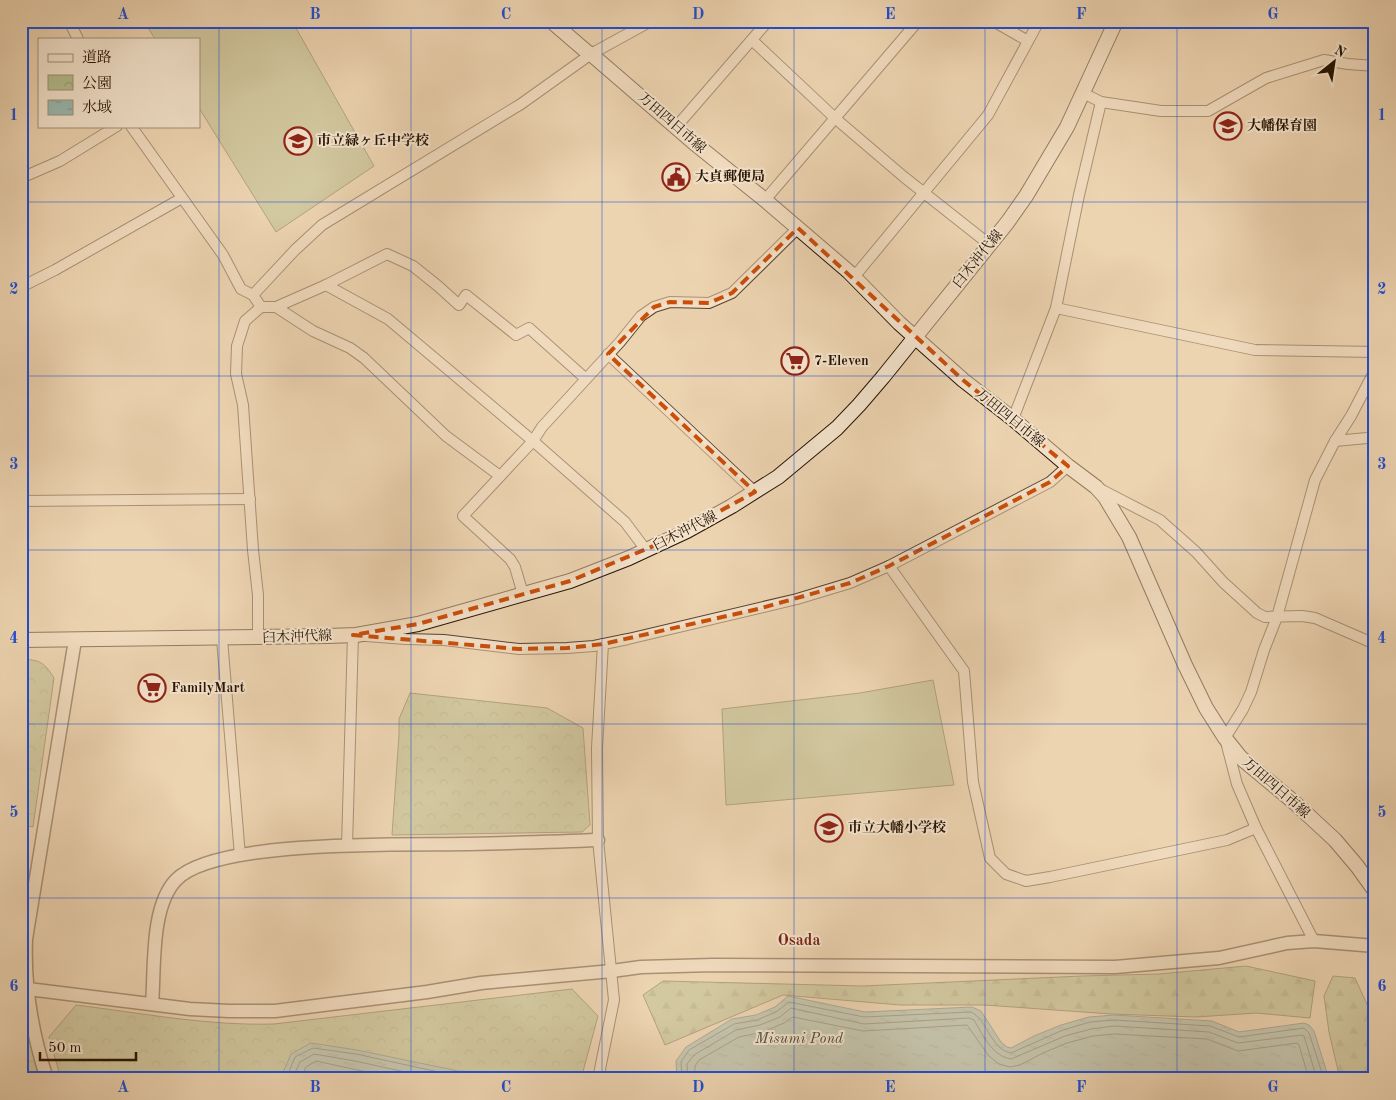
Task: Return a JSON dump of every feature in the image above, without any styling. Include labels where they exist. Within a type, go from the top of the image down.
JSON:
[{"type":"main road","name":"万田四日市線","points":[[551,21],[798,228],[854,277],[915,337],[963,380],[1096,487],[1105,497],[1128,537],[1185,666],[1206,708],[1225,738],[1241,758],[1295,803],[1335,840],[1375,891]]},
{"type":"main road","name":"臼木沖代線","points":[[21,640],[222,639],[353,635],[418,624],[570,581],[646,550],[714,517],[785,471],[837,428],[883,377],[990,245],[1026,196],[1067,127],[1116,21]]},
{"type":"street","points":[[69,21],[78,38]]},
{"type":"street","points":[[253,295],[295,250],[322,225],[521,104],[591,54],[652,21]]},
{"type":"street","points":[[676,127],[768,21]]},
{"type":"street","points":[[765,200],[918,21]]},
{"type":"street","points":[[993,21],[1028,41]]},
{"type":"street","points":[[854,277],[988,115],[1039,21]]},
{"type":"street","points":[[752,40],[836,118],[923,192],[990,245]]},
{"type":"street","points":[[1083,93],[1101,102],[1161,111],[1208,111],[1266,78],[1324,60],[1375,66]]},
{"type":"street","points":[[1013,419],[1056,308],[1079,195],[1101,102]]},
{"type":"street","points":[[21,178],[60,161],[114,128]]},
{"type":"street","points":[[132,128],[223,255],[241,289],[253,295],[261,307]]},
{"type":"street","points":[[22,285],[55,270],[182,198]]},
{"type":"street","points":[[522,594],[515,567],[510,559],[463,516],[533,441],[542,427],[620,342],[641,316],[654,307],[670,302],[709,303],[732,293],[798,228]]},
{"type":"street","points":[[258,638],[258,595],[243,405],[236,374],[238,346],[245,321],[261,307],[276,307],[326,285],[387,254],[413,266],[459,305],[466,295],[516,335],[529,328],[586,379]]},
{"type":"street","points":[[326,285],[388,319],[533,441],[625,522],[646,550]]},
{"type":"street","points":[[276,307],[313,331],[350,348],[364,358],[446,436],[500,476]]},
{"type":"street","points":[[1056,308],[1255,350],[1375,352]]},
{"type":"street","points":[[608,354],[755,492]]},
{"type":"street","points":[[1314,940],[1256,828],[1237,784],[1225,738],[1251,692],[1277,617],[1315,480],[1375,370]]},
{"type":"street","points":[[1336,441],[1367,438],[1375,435]]},
{"type":"street","points":[[347,846],[353,635],[406,640],[444,640],[519,649],[567,648],[603,644],[797,600],[889,566],[1050,482],[1068,466]]},
{"type":"street","points":[[1096,487],[1160,520],[1196,552],[1223,582],[1257,613],[1265,617],[1302,616],[1315,618],[1375,644]]},
{"type":"street","points":[[21,501],[250,499]]},
{"type":"street","points":[[889,566],[964,671],[974,782],[990,858],[1006,874],[1026,881],[1050,877],[1227,840],[1256,828]]},
{"type":"street","points":[[222,639],[240,856]]},
{"type":"street","points":[[47,1079],[38,1052],[31,1020],[25,966],[26,939],[75,640]]},
{"type":"street","points":[[598,1079],[614,1000],[598,840],[597,748],[603,644]]},
{"type":"street","points":[[152,1004],[157,929],[167,892],[175,880],[187,870],[203,864],[275,851],[347,846],[598,840]]},
{"type":"street","points":[[28,989],[229,1012],[275,1011],[427,992],[481,983],[641,967],[713,965],[1115,967],[1219,958],[1288,943],[1314,940],[1375,946]]},
{"type":"highlighted area","points":[[798,228],[963,380],[1068,466],[1050,482],[889,566],[850,583],[758,609],[603,644],[567,648],[519,649],[353,635],[418,624],[570,581],[663,542],[755,492],[608,354],[654,307],[670,302],[709,303],[732,293]]},
{"type":"green space","points":[[144,21],[292,21],[374,166],[276,232],[200,110],[200,38],[154,38]]},
{"type":"green space","points":[[21,659],[41,663],[54,678],[33,827],[21,825]]},
{"type":"green space","points":[[933,680],[954,785],[726,805],[722,709],[860,693]]},
{"type":"green space","points":[[410,693],[547,708],[583,728],[590,825],[582,832],[392,835],[399,719]]},
{"type":"green space","points":[[1246,966],[1315,981],[1310,1018],[1256,1013],[1196,1017],[1111,1014],[985,1005],[900,1005],[783,995],[665,1045],[643,995],[663,981],[863,986],[1159,974]]},
{"type":"green space","points":[[1333,976],[1355,978],[1375,1022],[1375,1079],[1340,1079],[1329,1032],[1324,996]]},
{"type":"green space","points":[[572,989],[598,1016],[581,1079],[61,1079],[49,1037],[76,1005],[199,1021],[274,1024]]},
{"type":"green space","points":[[21,1004],[39,1079],[21,1079]]},
{"type":"water","name":"Misumi Pond","points":[[788,996],[865,1012],[972,1007],[981,1011],[1001,1042],[1011,1048],[1061,1025],[1089,1017],[1114,1015],[1212,1021],[1239,1032],[1304,1023],[1309,1025],[1314,1031],[1329,1079],[677,1079],[676,1061],[686,1047],[732,1019],[756,1015],[775,1007]]},
{"type":"water","points":[[311,1043],[357,1050],[458,1071],[489,1072],[504,1075],[507,1079],[280,1079],[291,1054]]},
{"type":"place","name":"大幡保育園","points":[[1228,126]]},
{"type":"place","name":"市立緑ヶ丘中学校","points":[[298,141]]},
{"type":"place","name":"大貞郵便局","points":[[676,177]]},
{"type":"place","name":"7-Eleven","points":[[795,361]]},
{"type":"place","name":"FamilyMart","points":[[152,688]]},
{"type":"place","name":"市立大幡小学校","points":[[829,828]]},
{"type":"district","name":"Osada","points":[[799,941]]}]
